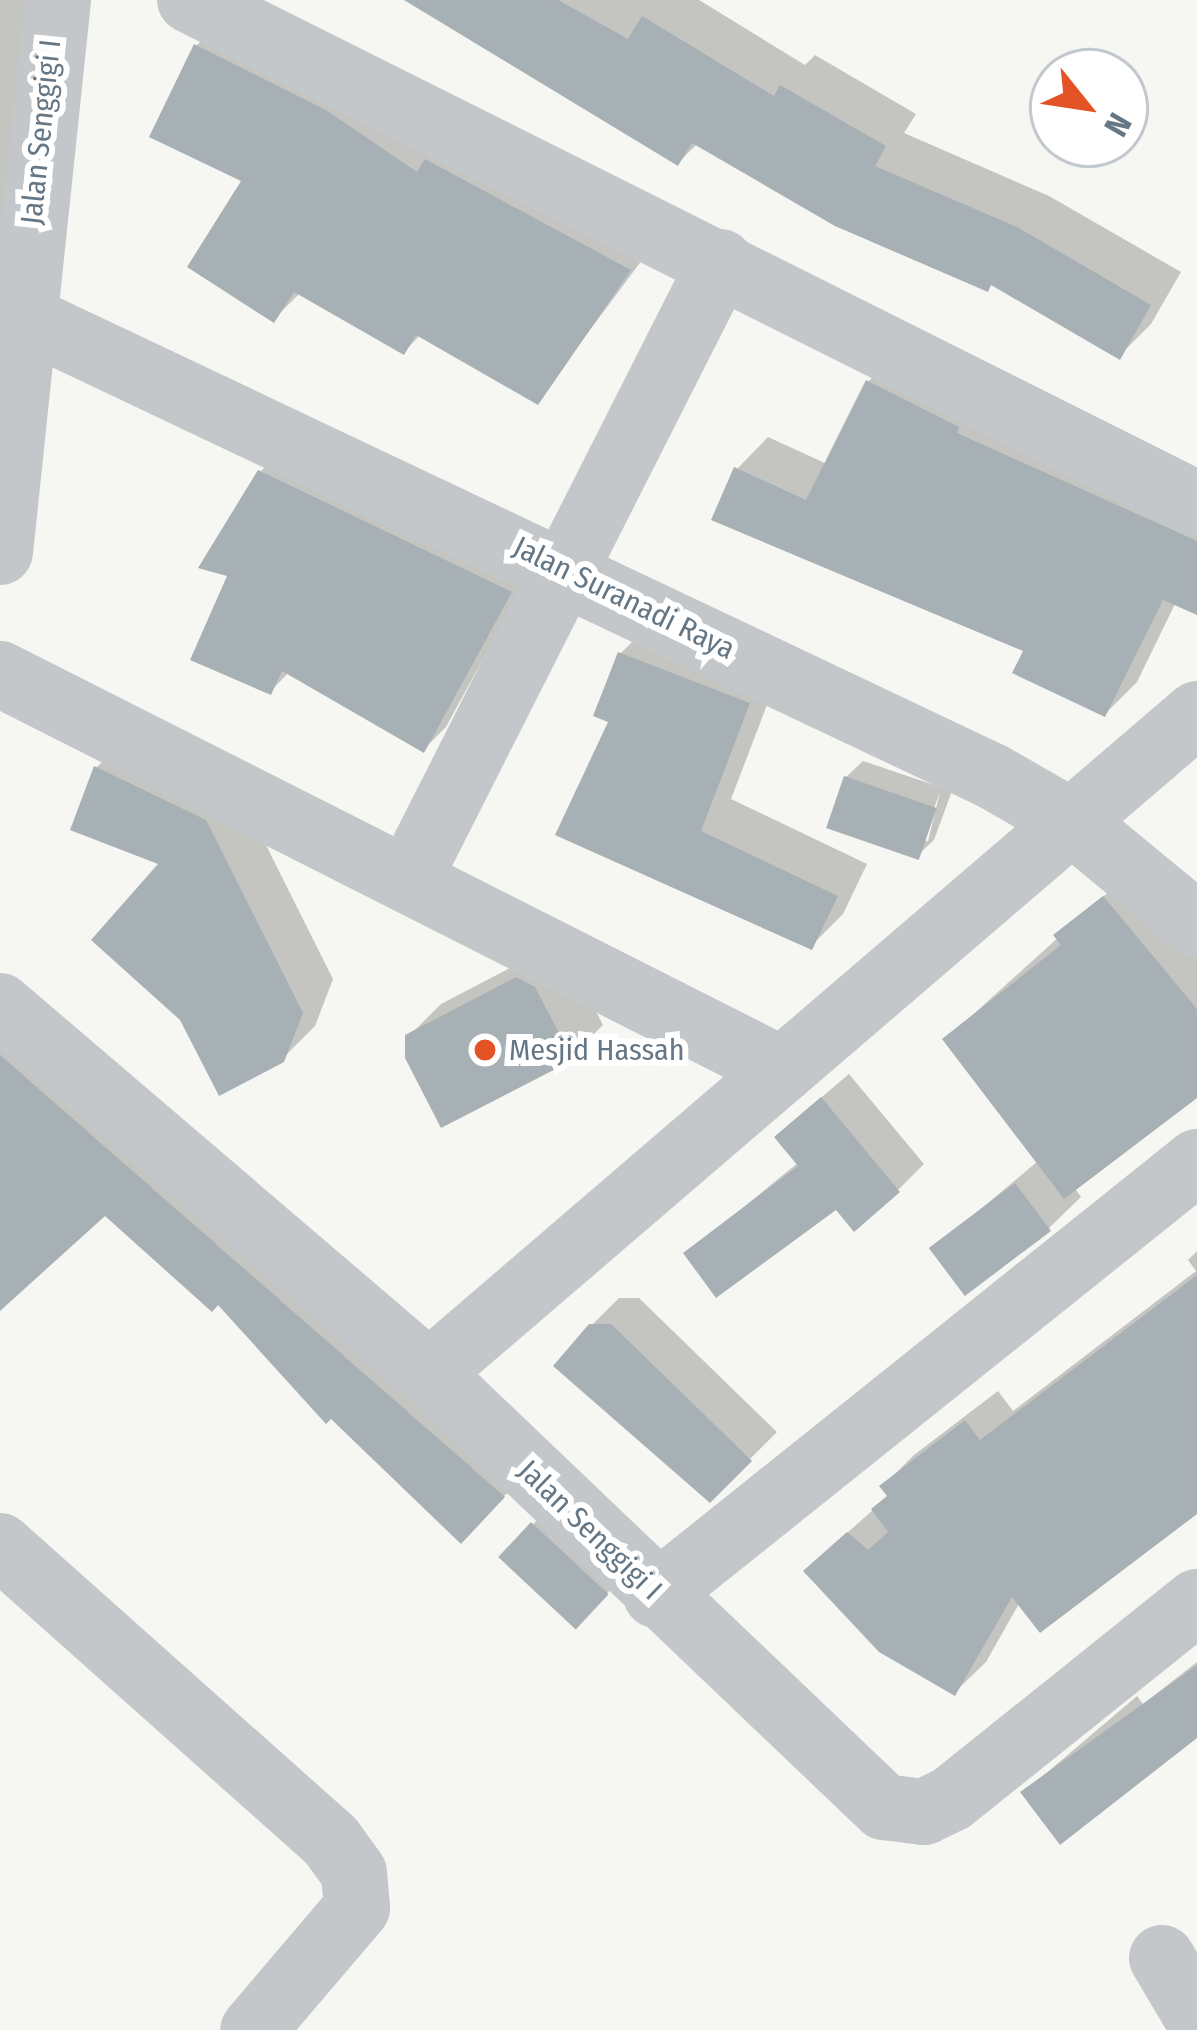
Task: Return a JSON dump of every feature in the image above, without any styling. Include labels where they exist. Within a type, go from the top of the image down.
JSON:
[{"type":"street","name":"Jalan Senggigi I","points":[[0,552],[58,0]]},
{"type":"street","points":[[190,0],[1197,503]]},
{"type":"street","points":[[410,876],[721,262]]},
{"type":"street","name":"Jalan Suranadi Raya","points":[[23,317],[566,570],[1072,822],[1197,925]]},
{"type":"street","points":[[0,674],[410,876],[783,1070]]},
{"type":"street","points":[[429,1373],[1197,714]]},
{"type":"street","name":"Jalan Senggigi I","points":[[0,1006],[429,1373],[861,1788],[903,1812],[951,1798],[1197,1602]]},
{"type":"street","points":[[656,1595],[1197,1162]]},
{"type":"street","points":[[0,1546],[331,1841],[354,1873],[357,1908],[253,2030]]},
{"type":"street","points":[[1162,1958],[1197,2017]]},
{"type":"building","points":[[404,0],[558,0],[628,39],[642,16],[774,96],[780,85],[886,146],[875,166],[1017,227],[1151,305],[1120,360],[991,285],[988,292],[835,226],[692,143],[678,166]]},
{"type":"building","points":[[194,44],[326,110],[417,172],[425,159],[631,270],[538,405],[416,335],[404,355],[294,292],[274,323],[187,267],[241,181],[149,137]]},
{"type":"building","points":[[866,380],[959,427],[957,433],[1197,541],[1197,615],[1163,600],[1105,717],[1012,673],[1023,651],[711,520],[734,467],[806,500]]},
{"type":"building","points":[[258,470],[512,592],[424,753],[282,671],[271,695],[190,660],[227,576],[198,568]]},
{"type":"building","points":[[618,652],[750,703],[701,831],[838,896],[812,950],[555,835],[608,722],[593,716]]},
{"type":"building","points":[[94,766],[206,820],[303,1013],[284,1062],[219,1096],[180,1020],[91,940],[158,864],[70,830]]},
{"type":"building","points":[[844,776],[937,808],[919,860],[826,828]]},
{"type":"building","points":[[1103,896],[1197,1009],[1197,1098],[1064,1199],[942,1039],[1061,945],[1053,935]]},
{"type":"building","name":"Mesjid Hassah","points":[[516,977],[535,987],[573,1060],[441,1128],[405,1058],[405,1035]]},
{"type":"building","points":[[0,1055],[505,1497],[461,1544],[331,1419],[326,1424],[218,1305],[212,1312],[105,1216],[0,1311]]},
{"type":"building","points":[[821,1097],[900,1192],[854,1232],[836,1210],[716,1298],[683,1253],[798,1166],[774,1137]]},
{"type":"building","points":[[1015,1183],[1051,1231],[965,1296],[929,1248]]},
{"type":"building","points":[[1197,1275],[1197,1514],[1040,1633],[1012,1597],[955,1696],[879,1652],[803,1571],[847,1532],[868,1550],[888,1532],[871,1509],[887,1496],[879,1486],[965,1420],[980,1440]]},
{"type":"building","points":[[589,1324],[611,1324],[752,1461],[710,1503],[553,1366]]},
{"type":"building","points":[[531,1522],[609,1594],[576,1629],[498,1557]]},
{"type":"building","points":[[1197,1665],[1197,1738],[1060,1845],[1020,1792]]},
{"type":"place","name":"Mesjid Hassah","points":[[485,1050]]}]
